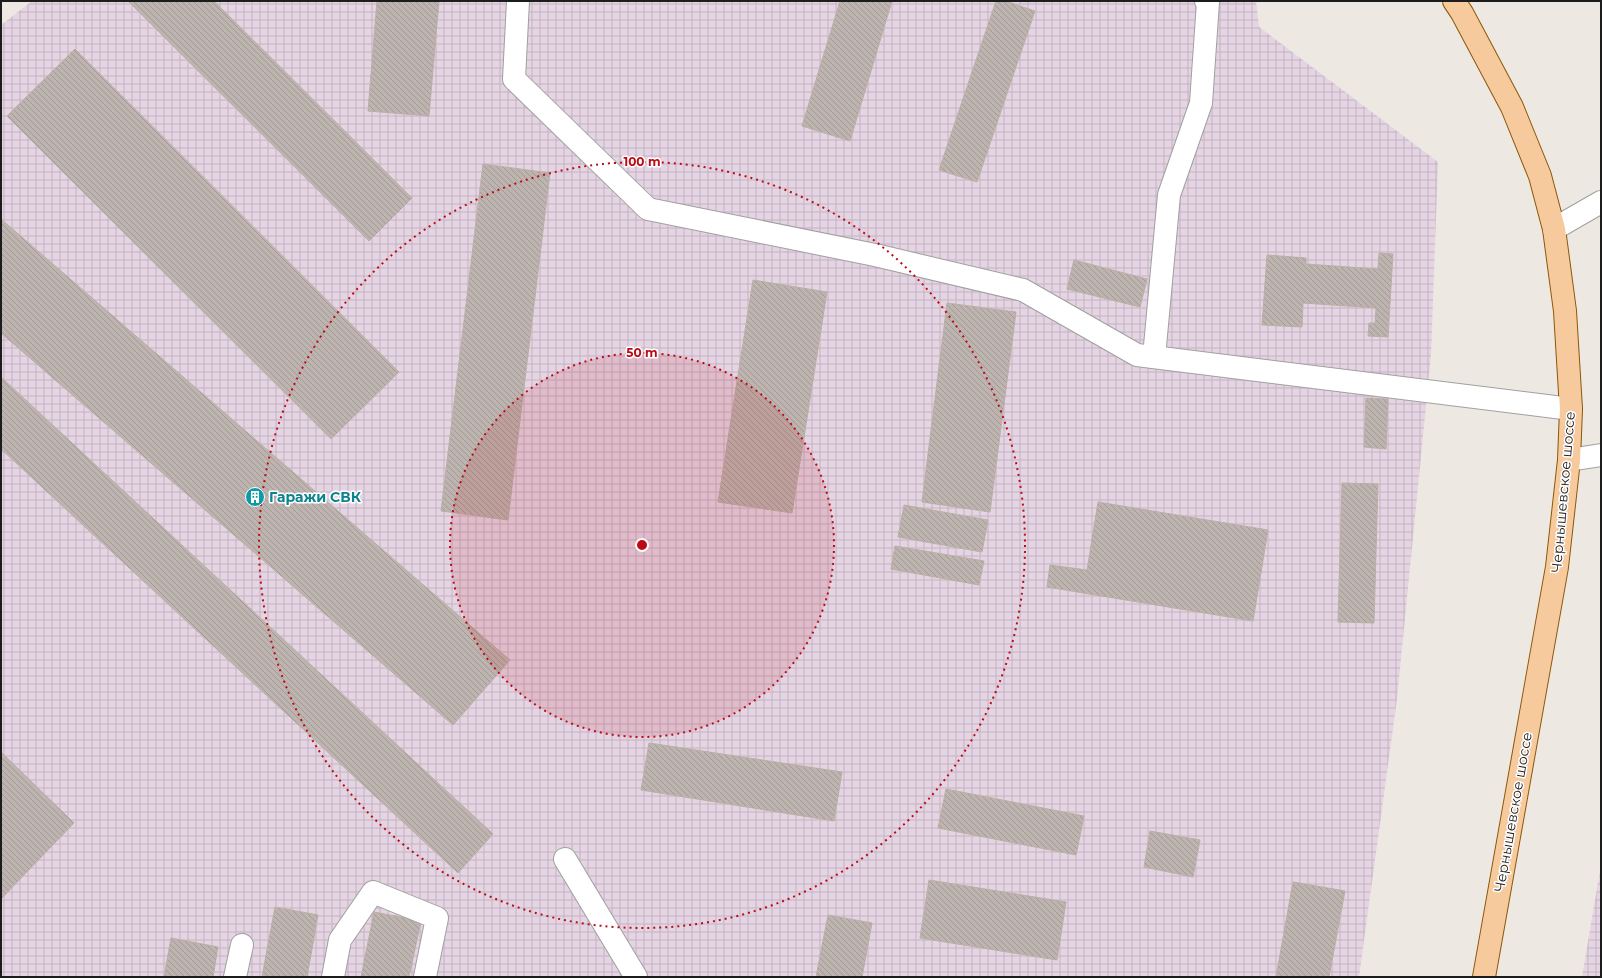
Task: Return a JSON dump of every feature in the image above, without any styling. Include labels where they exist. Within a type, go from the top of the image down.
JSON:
[{"type":"main road","name":"Чернышевское шоссе","points":[[1454,1],[1462,13],[1512,106],[1540,176],[1554,229],[1565,311],[1571,409],[1569,460],[1557,567],[1484,977]]},
{"type":"lane","points":[[518,1],[514,80],[648,209],[875,255],[1023,290],[1137,355],[1571,409]]},
{"type":"lane","points":[[1154,357],[1169,195],[1201,103],[1208,2],[1206,1]]},
{"type":"lane","points":[[1554,229],[1601,202]]},
{"type":"lane","points":[[1569,460],[1601,455]]},
{"type":"lane","points":[[565,859],[636,977]]},
{"type":"lane","points":[[333,977],[340,940],[373,892],[437,918],[425,977]]},
{"type":"lane","points":[[235,977],[242,945]]},
{"type":"shaded area","points":[[32,1],[1256,1],[1259,27],[1438,162],[1431,355],[1397,699],[1359,977],[1,977],[1,25]]},
{"type":"shaded area","points":[[1601,865],[1601,977],[1582,977]]},
{"type":"building","points":[[128,1],[214,1],[412,198],[369,241]]},
{"type":"building","points":[[377,1],[439,1],[429,116],[368,111]]},
{"type":"building","points":[[840,1],[892,1],[850,141],[802,126]]},
{"type":"building","points":[[996,1],[1005,1],[1035,11],[977,182],[939,170]]},
{"type":"building","points":[[75,49],[399,372],[331,439],[7,116]]},
{"type":"building","points":[[483,164],[550,173],[508,520],[441,511]]},
{"type":"building","name":"Гаражи СВК","points":[[1,219],[510,660],[453,725],[1,333]]},
{"type":"building","points":[[1379,253],[1393,254],[1388,337],[1368,336],[1369,323],[1375,323],[1376,308],[1303,303],[1302,327],[1262,325],[1267,255],[1306,258],[1306,264],[1378,269]]},
{"type":"building","points":[[1074,260],[1147,279],[1140,307],[1067,289]]},
{"type":"building","points":[[753,280],[827,292],[792,513],[718,502]]},
{"type":"building","points":[[947,303],[1016,312],[990,512],[922,502]]},
{"type":"building","points":[[1,377],[493,834],[458,873],[1,449]]},
{"type":"building","points":[[1366,398],[1388,399],[1386,449],[1364,447]]},
{"type":"building","points":[[1342,483],[1378,484],[1374,623],[1338,622]]},
{"type":"building","points":[[1098,502],[1268,530],[1253,621],[1047,587],[1050,565],[1087,570]]},
{"type":"building","points":[[904,505],[988,520],[982,552],[898,537]]},
{"type":"building","points":[[895,546],[984,561],[979,585],[891,569]]},
{"type":"building","points":[[649,743],[842,772],[834,821],[641,790]]},
{"type":"building","points":[[1,752],[74,823],[1,899]]},
{"type":"building","points":[[946,789],[1084,816],[1076,855],[938,828]]},
{"type":"building","points":[[1150,831],[1200,840],[1193,877],[1144,867]]},
{"type":"building","points":[[929,880],[1066,902],[1057,960],[920,938]]},
{"type":"building","points":[[1293,882],[1345,891],[1329,977],[1276,977]]},
{"type":"building","points":[[275,907],[318,915],[307,977],[262,977]]},
{"type":"building","points":[[374,912],[421,921],[409,977],[361,977]]},
{"type":"building","points":[[828,915],[872,923],[862,977],[816,977]]},
{"type":"building","points":[[171,938],[218,947],[213,977],[164,977]]},
{"type":"place","name":"Гаражи СВК","points":[[255,497]]}]
